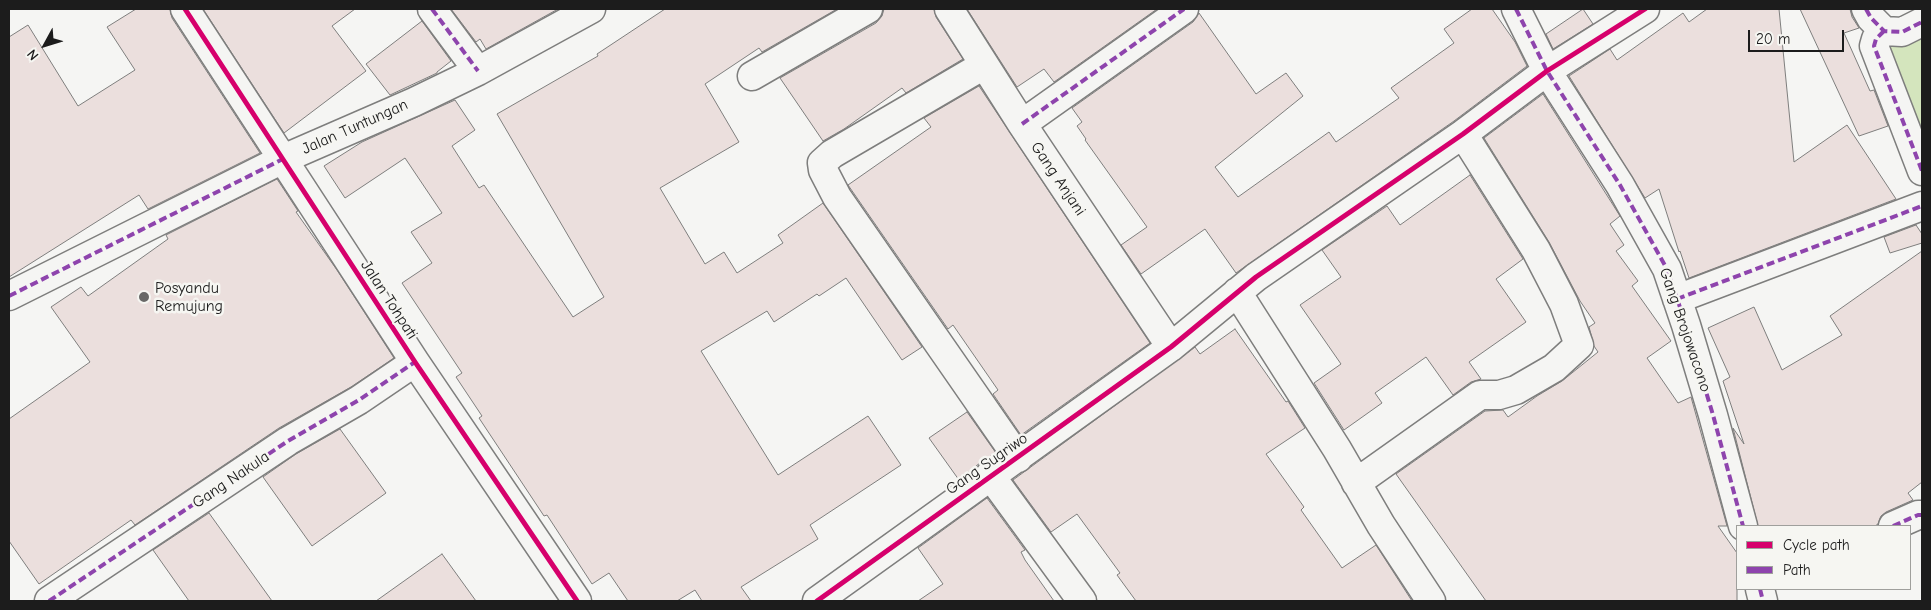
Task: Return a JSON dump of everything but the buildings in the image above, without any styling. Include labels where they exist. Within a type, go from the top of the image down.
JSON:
[{"type":"street","name":"Jalan Tohpati","points":[[185,9],[415,362],[577,601]]},
{"type":"street","points":[[432,9],[478,71]]},
{"type":"street","name":"Jalan Tuntungan","points":[[9,296],[283,159],[478,71],[592,9]]},
{"type":"street","points":[[752,76],[868,9]]},
{"type":"street","name":"Gang Anjani","points":[[949,9],[1022,124],[1171,346]]},
{"type":"street","points":[[1022,124],[1184,9]]},
{"type":"street","name":"Gang Brojowacono","points":[[1516,9],[1548,71],[1620,185],[1666,269],[1710,406],[1743,525]]},
{"type":"street","name":"Gang Sugriwo","points":[[816,601],[990,475],[1018,458],[1171,346],[1264,271],[1463,134],[1548,71],[1645,9]]},
{"type":"street","points":[[1866,9],[1871,18],[1884,31],[1902,32],[1922,22]]},
{"type":"street","points":[[1884,31],[1876,39],[1874,46],[1922,170]]},
{"type":"street","points":[[984,65],[832,154],[822,164],[823,170],[837,196],[1018,458]]},
{"type":"street","points":[[1356,483],[1480,395],[1499,395],[1516,390],[1554,368],[1579,345],[1564,304],[1536,250],[1463,134]]},
{"type":"street","points":[[1677,299],[1922,206]]},
{"type":"street","points":[[1237,292],[1431,601]]},
{"type":"street","name":"Gang Nakula","points":[[49,601],[288,442],[359,400],[415,362]]},
{"type":"street","points":[[990,475],[1082,601]]},
{"type":"street","points":[[1894,525],[1922,515]]},
{"type":"green space","points":[[1922,35],[1922,158],[1883,50]]},
{"type":"marked path","points":[[432,9],[478,71]]},
{"type":"marked path","points":[[1022,124],[1184,9]]},
{"type":"marked path","points":[[1516,9],[1547,71],[1620,185],[1667,269],[1713,415],[1743,525]]},
{"type":"marked path","points":[[1866,9],[1871,18],[1884,31],[1902,32],[1922,22]]},
{"type":"marked path","points":[[1884,31],[1876,39],[1874,46],[1922,171]]},
{"type":"marked path","points":[[9,296],[283,159]]},
{"type":"marked path","points":[[1677,299],[1922,206]]},
{"type":"marked path","points":[[49,601],[288,441],[359,400],[415,362]]},
{"type":"marked path","points":[[1895,525],[1922,515]]},
{"type":"marked path","points":[[1760,590],[1763,601]]},
{"type":"cycle path","points":[[185,9],[415,362],[577,601]]},
{"type":"cycle path","points":[[817,601],[1171,347],[1256,277],[1463,134],[1547,71],[1645,9]]},
{"type":"place","name":"Posyandu Remujung","points":[[144,297]]}]
